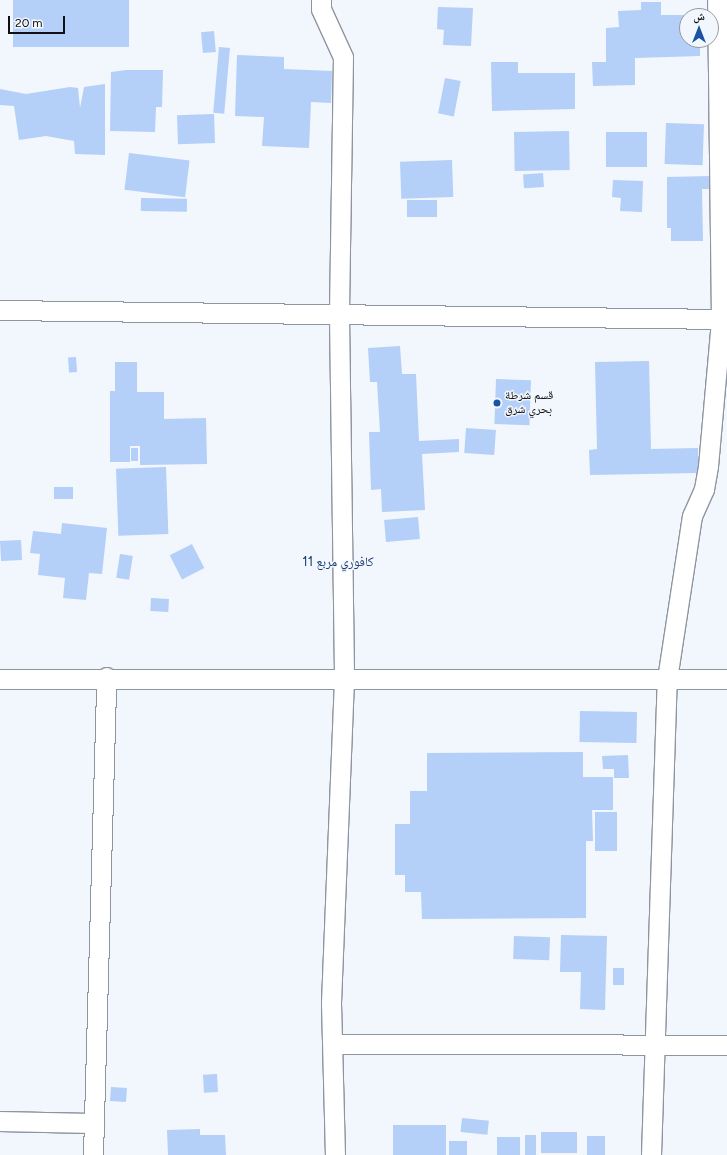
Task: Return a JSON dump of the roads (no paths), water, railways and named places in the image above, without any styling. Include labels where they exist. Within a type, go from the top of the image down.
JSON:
[{"type":"street","points":[[321,0],[321,9],[343,57],[339,315],[344,679],[331,1003],[336,1155]]},
{"type":"street","points":[[651,1155],[667,679],[692,516],[704,489],[708,466],[724,319],[716,0]]},
{"type":"street","points":[[0,310],[724,319]]},
{"type":"street","points":[[0,678],[727,679]]},
{"type":"street","points":[[93,1155],[106,678]]},
{"type":"street","points":[[333,1044],[727,1045]]},
{"type":"street","points":[[0,1121],[94,1124]]},
{"type":"place","name":"قسم شرطة بحري شرق","points":[[497,403]]},
{"type":"district","name":"كافوري مربع 11","points":[[338,562]]}]
